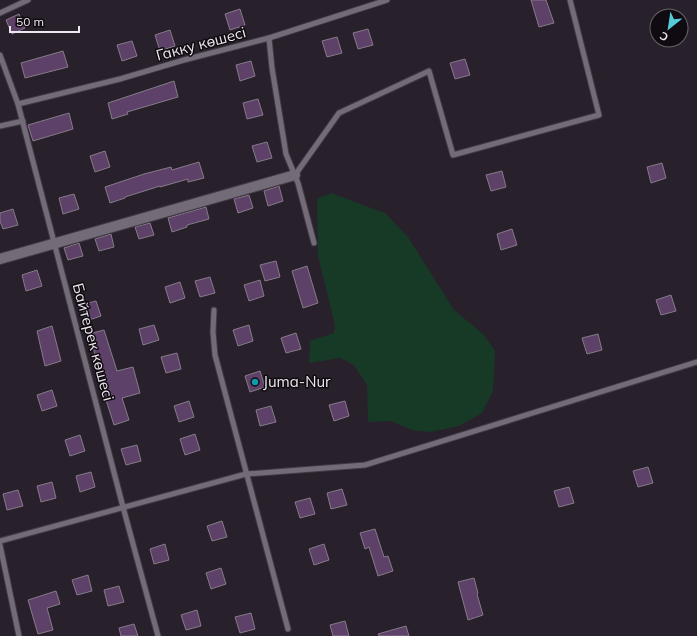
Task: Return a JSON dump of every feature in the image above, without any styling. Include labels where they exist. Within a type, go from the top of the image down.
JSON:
[{"type":"street","points":[[0,260],[295,175]]},
{"type":"lane","points":[[0,13],[28,0]]},
{"type":"lane","name":"Гакку көшесі","points":[[18,104],[120,79],[184,60],[268,38],[387,0]]},
{"type":"lane","points":[[295,175],[338,113],[429,71],[453,155],[599,115],[570,0]]},
{"type":"lane","points":[[268,38],[286,154],[295,175],[314,243]]},
{"type":"lane","name":"Байтерек көшесі","points":[[0,55],[23,121],[158,636]]},
{"type":"lane","points":[[0,126],[23,121]]},
{"type":"lane","points":[[214,310],[213,332],[215,355],[288,629]]},
{"type":"lane","points":[[0,541],[246,474],[365,466],[697,362]]},
{"type":"lane","points":[[0,545],[19,636]]},
{"type":"green space","points":[[331,193],[385,213],[408,237],[454,310],[483,334],[495,351],[493,391],[482,413],[459,426],[430,432],[412,430],[391,421],[368,422],[367,385],[354,365],[340,358],[309,363],[310,341],[334,333],[335,325],[318,256],[317,199]]},
{"type":"building","points":[[531,0],[546,0],[554,23],[539,27]]},
{"type":"building","points":[[240,9],[245,25],[230,30],[225,14]]},
{"type":"building","points":[[19,14],[25,28],[12,34],[6,20]]},
{"type":"building","points":[[368,29],[373,45],[358,49],[353,33]]},
{"type":"building","points":[[170,30],[175,46],[160,51],[155,35]]},
{"type":"building","points":[[337,37],[342,53],[327,57],[322,41]]},
{"type":"building","points":[[132,41],[137,56],[122,61],[117,45]]},
{"type":"building","points":[[63,51],[68,67],[25,78],[21,63]]},
{"type":"building","points":[[465,59],[470,75],[455,79],[450,63]]},
{"type":"building","points":[[251,61],[255,76],[240,81],[236,65]]},
{"type":"building","points":[[174,81],[178,97],[127,112],[128,114],[112,119],[108,103]]},
{"type":"building","points":[[258,99],[263,115],[247,119],[243,103]]},
{"type":"building","points":[[69,113],[73,129],[33,141],[28,125]]},
{"type":"building","points":[[267,142],[272,158],[257,162],[252,146]]},
{"type":"building","points":[[105,151],[110,167],[95,172],[90,156]]},
{"type":"building","points":[[199,162],[204,178],[188,182],[188,179],[160,186],[110,203],[105,187],[144,174],[171,167],[172,170]]},
{"type":"building","points":[[662,163],[666,178],[651,183],[647,167]]},
{"type":"building","points":[[502,171],[506,187],[491,191],[486,175]]},
{"type":"building","points":[[279,186],[283,201],[268,206],[264,191]]},
{"type":"building","points":[[74,194],[79,209],[63,214],[59,198]]},
{"type":"building","points":[[249,195],[253,208],[238,213],[234,199]]},
{"type":"building","points":[[206,207],[209,219],[187,225],[187,227],[172,232],[168,218]]},
{"type":"building","points":[[13,209],[18,225],[3,229],[0,221],[0,213]]},
{"type":"building","points":[[150,223],[154,235],[139,239],[135,227]]},
{"type":"building","points":[[512,229],[517,245],[501,250],[497,234]]},
{"type":"building","points":[[111,234],[114,247],[99,251],[95,239]]},
{"type":"building","points":[[79,243],[83,256],[68,260],[64,248]]},
{"type":"building","points":[[276,261],[280,277],[265,281],[260,265]]},
{"type":"building","points":[[307,266],[318,303],[303,308],[292,271]]},
{"type":"building","points":[[37,270],[42,286],[26,291],[22,275]]},
{"type":"building","points":[[210,277],[215,293],[200,297],[195,281]]},
{"type":"building","points":[[260,280],[264,296],[249,301],[244,285]]},
{"type":"building","points":[[180,282],[185,298],[170,303],[165,287]]},
{"type":"building","points":[[671,295],[676,311],[661,315],[656,300]]},
{"type":"building","points":[[96,301],[101,316],[86,321],[81,305]]},
{"type":"building","points":[[154,325],[159,340],[143,345],[139,329]]},
{"type":"building","points":[[249,325],[253,341],[238,346],[233,330]]},
{"type":"building","points":[[52,326],[61,361],[45,366],[37,331]]},
{"type":"building","points":[[104,330],[117,371],[133,367],[140,393],[122,398],[129,420],[114,425],[93,359],[96,358],[89,334]]},
{"type":"building","points":[[296,333],[301,349],[286,353],[281,338]]},
{"type":"building","points":[[598,334],[602,350],[587,354],[582,338]]},
{"type":"building","points":[[177,353],[181,369],[166,373],[161,357]]},
{"type":"building","name":"Juma-Nur","points":[[260,371],[265,387],[250,392],[245,376]]},
{"type":"building","points":[[52,390],[57,406],[42,411],[37,395]]},
{"type":"building","points":[[189,401],[194,417],[179,422],[174,406]]},
{"type":"building","points":[[345,401],[349,416],[334,421],[329,405]]},
{"type":"building","points":[[271,406],[276,422],[260,426],[256,410]]},
{"type":"building","points":[[195,434],[200,450],[185,455],[180,439]]},
{"type":"building","points":[[80,435],[85,451],[70,456],[65,440]]},
{"type":"building","points":[[137,445],[141,461],[126,465],[121,449]]},
{"type":"building","points":[[648,467],[653,483],[638,487],[633,471]]},
{"type":"building","points":[[91,472],[95,487],[80,492],[76,476]]},
{"type":"building","points":[[52,482],[56,498],[41,502],[37,486]]},
{"type":"building","points":[[569,487],[574,503],[559,507],[554,491]]},
{"type":"building","points":[[342,489],[347,505],[331,509],[327,493]]},
{"type":"building","points":[[18,490],[23,506],[7,510],[3,494]]},
{"type":"building","points":[[310,498],[315,514],[300,518],[295,502]]},
{"type":"building","points":[[222,521],[227,537],[212,541],[207,526]]},
{"type":"building","points":[[375,529],[384,557],[388,556],[393,571],[378,576],[369,547],[365,549],[360,533]]},
{"type":"building","points":[[165,544],[169,560],[154,564],[150,549]]},
{"type":"building","points":[[324,544],[329,560],[314,565],[309,549]]},
{"type":"building","points":[[221,568],[226,584],[211,589],[206,573]]},
{"type":"building","points":[[88,575],[92,591],[77,595],[72,580]]},
{"type":"building","points":[[474,578],[483,615],[468,620],[458,582]]},
{"type":"building","points":[[119,586],[124,602],[108,606],[104,590]]},
{"type":"building","points":[[56,591],[60,604],[47,608],[53,630],[38,634],[28,600]]},
{"type":"building","points":[[197,610],[201,626],[186,630],[181,615]]},
{"type":"building","points":[[251,613],[255,629],[240,633],[235,617]]},
{"type":"building","points":[[345,621],[349,636],[333,636],[330,625]]},
{"type":"building","points":[[134,624],[138,636],[121,636],[119,628]]},
{"type":"building","points":[[406,626],[409,636],[379,636],[378,634]]},
{"type":"place","name":"Juma-Nur","points":[[255,382]]}]
